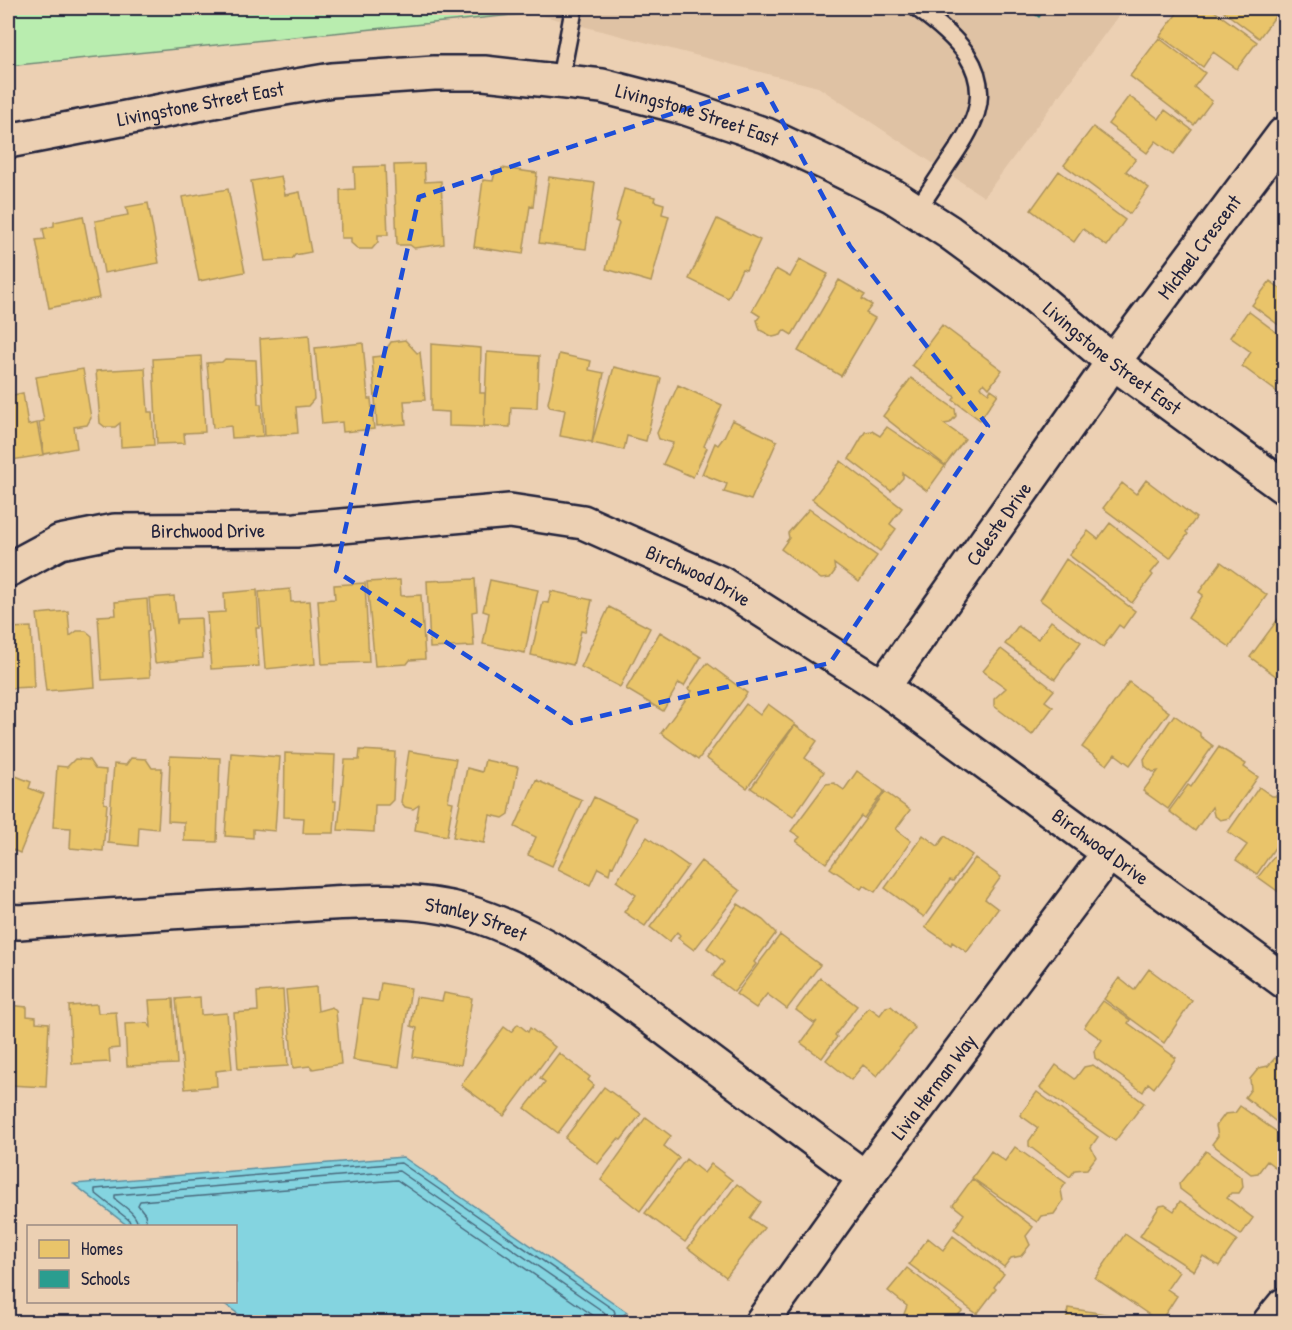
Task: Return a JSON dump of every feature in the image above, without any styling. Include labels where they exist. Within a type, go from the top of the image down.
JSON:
[{"type":"street","name":"Livingstone Street East","points":[[8,141],[249,93],[332,80],[434,73],[560,80],[602,86],[682,107],[766,135],[893,196],[949,232],[1024,286],[1113,362],[1284,487]]},
{"type":"street","name":"Michael Crescent","points":[[1113,362],[1284,134]]},
{"type":"street","name":"Celeste Drive","points":[[883,687],[1113,362]]},
{"type":"street","name":"Birchwood Drive","points":[[8,570],[60,542],[115,531],[296,530],[510,511],[583,522],[720,583],[883,687],[1284,981]]},
{"type":"street","name":"Livia Herman Way","points":[[762,1323],[865,1178],[1108,853]]},
{"type":"street","name":"Stanley Street","points":[[8,921],[376,901],[423,904],[465,912],[516,930],[568,958],[621,995],[865,1178]]},
{"type":"street","points":[[1270,1323],[1284,1305]]},
{"type":"lane","points":[[560,80],[574,8]]},
{"type":"lane","points":[[916,211],[962,143],[973,123],[979,104],[977,79],[967,56],[949,34],[917,8]]},
{"type":"highlighted area","points":[[762,84],[850,246],[988,426],[830,663],[571,723],[336,571],[419,197]]},
{"type":"shaded area","points":[[535,8],[1124,8],[984,197],[818,87],[532,13]]},
{"type":"green space","points":[[8,8],[535,8],[532,13],[8,66]]},
{"type":"water","points":[[403,1157],[627,1312],[615,1322],[249,1322],[223,1303],[237,1303],[237,1225],[127,1225],[74,1184]]},
{"type":"building: Homes","points":[[1181,8],[1210,8],[1257,42],[1237,69],[1213,52],[1203,67],[1160,36]]},
{"type":"building: Homes","points":[[1219,8],[1269,8],[1277,14],[1259,38]]},
{"type":"building: Homes","points":[[1159,38],[1205,73],[1194,87],[1212,101],[1194,125],[1130,76]]},
{"type":"building: Homes","points":[[1129,96],[1159,119],[1165,110],[1192,130],[1174,154],[1156,141],[1147,153],[1108,124]]},
{"type":"building: Homes","points":[[1093,127],[1136,159],[1126,171],[1149,188],[1130,214],[1064,165]]},
{"type":"building: Homes","points":[[424,164],[425,182],[441,181],[444,244],[414,248],[410,245],[397,245],[394,165]]},
{"type":"building: Homes","points":[[385,166],[388,235],[378,235],[378,242],[372,249],[358,249],[351,243],[351,238],[341,238],[340,190],[355,189],[354,167]]},
{"type":"building: Homes","points":[[502,168],[537,173],[533,207],[530,206],[523,254],[474,247],[483,180],[493,181],[495,171],[501,172]]},
{"type":"building: Homes","points":[[1059,171],[1125,220],[1107,246],[1083,229],[1074,242],[1031,210]]},
{"type":"building: Homes","points":[[281,176],[285,195],[300,192],[311,252],[295,255],[292,259],[265,261],[251,181]]},
{"type":"building: Homes","points":[[549,177],[595,183],[586,249],[539,243]]},
{"type":"building: Homes","points":[[228,189],[245,272],[199,281],[182,197]]},
{"type":"building: Homes","points":[[624,189],[655,197],[654,201],[664,204],[662,214],[669,216],[651,282],[606,269],[619,223],[615,221]]},
{"type":"building: Homes","points":[[148,203],[159,263],[104,273],[95,221],[128,215],[126,207]]},
{"type":"building: Homes","points":[[83,216],[99,298],[49,308],[36,240],[45,239],[43,229],[54,226],[54,222]]},
{"type":"building: Homes","points":[[717,219],[760,240],[746,270],[742,269],[728,298],[689,279]]},
{"type":"building: Homes","points":[[800,259],[828,274],[792,335],[784,330],[781,335],[773,337],[760,330],[757,320],[760,316],[752,311],[776,269],[790,277]]},
{"type":"building: Homes","points":[[839,280],[865,295],[862,299],[872,305],[866,313],[875,318],[841,376],[798,351]]},
{"type":"building: Homes","points":[[1270,281],[1284,291],[1284,329],[1252,305]]},
{"type":"building: Homes","points":[[8,291],[12,312],[8,313]]},
{"type":"building: Homes","points":[[1248,311],[1284,338],[1284,397],[1242,366],[1251,352],[1230,337]]},
{"type":"building: Homes","points":[[942,325],[1002,370],[989,388],[984,383],[981,387],[989,393],[991,389],[998,394],[980,420],[953,400],[955,397],[912,365]]},
{"type":"building: Homes","points":[[309,335],[314,399],[308,406],[296,407],[298,433],[265,436],[260,339]]},
{"type":"building: Homes","points":[[405,340],[417,353],[420,352],[425,400],[404,401],[406,424],[377,426],[372,357],[382,356],[391,342]]},
{"type":"building: Homes","points":[[363,343],[368,399],[371,399],[374,429],[343,432],[342,422],[322,424],[315,348]]},
{"type":"building: Homes","points":[[431,344],[481,348],[480,393],[485,393],[484,427],[449,426],[449,412],[431,411]]},
{"type":"building: Homes","points":[[487,352],[539,356],[537,408],[511,407],[510,427],[484,426]]},
{"type":"building: Homes","points":[[559,354],[591,361],[589,370],[604,373],[592,442],[560,436],[565,410],[550,407],[548,403]]},
{"type":"building: Homes","points":[[201,356],[205,432],[184,433],[185,443],[157,444],[153,359]]},
{"type":"building: Homes","points":[[225,359],[256,360],[258,404],[261,404],[263,436],[232,438],[231,426],[213,428],[207,363],[222,362]]},
{"type":"building: Homes","points":[[614,367],[661,378],[646,441],[627,436],[624,450],[592,443]]},
{"type":"building: Homes","points":[[145,368],[148,412],[152,412],[154,445],[121,447],[120,423],[115,427],[105,427],[100,423],[96,371]]},
{"type":"building: Homes","points":[[83,369],[91,418],[87,425],[74,427],[77,448],[44,454],[39,422],[44,421],[36,377]]},
{"type":"building: Homes","points":[[911,378],[955,409],[956,416],[950,423],[944,424],[965,439],[945,465],[883,416]]},
{"type":"building: Homes","points":[[678,385],[722,405],[704,446],[707,448],[693,477],[663,464],[673,443],[659,439],[657,433]]},
{"type":"building: Homes","points":[[23,393],[28,425],[37,423],[43,455],[12,460],[10,445],[8,445],[8,396]]},
{"type":"building: Homes","points":[[732,420],[777,441],[751,500],[724,492],[727,484],[702,474],[715,443],[718,445],[724,437]]},
{"type":"building: Homes","points":[[887,427],[945,466],[927,491],[903,473],[903,478],[891,491],[849,459],[865,432],[872,431],[880,436]]},
{"type":"building: Homes","points":[[841,461],[902,508],[890,524],[896,529],[880,551],[812,499]]},
{"type":"building: Homes","points":[[1146,480],[1196,518],[1186,532],[1188,534],[1170,558],[1103,508],[1122,483],[1136,494]]},
{"type":"building: Homes","points":[[809,509],[877,556],[859,582],[834,564],[835,571],[830,578],[821,579],[781,549],[789,538],[788,533]]},
{"type":"building: Homes","points":[[1110,523],[1160,562],[1132,603],[1069,555],[1088,531],[1098,539]]},
{"type":"building: Homes","points":[[1066,559],[1135,611],[1123,628],[1119,625],[1103,647],[1040,600]]},
{"type":"building: Homes","points":[[1221,562],[1267,595],[1230,647],[1188,618],[1203,595],[1199,592]]},
{"type":"building: Homes","points":[[475,579],[477,611],[472,612],[474,646],[430,648],[427,581]]},
{"type":"building: Homes","points":[[400,580],[401,596],[421,595],[425,659],[410,660],[407,664],[375,666],[367,582]]},
{"type":"building: Homes","points":[[490,580],[538,590],[525,653],[483,644],[489,613],[483,611]]},
{"type":"building: Homes","points":[[365,583],[369,662],[322,664],[318,600],[335,599],[334,585]]},
{"type":"building: Homes","points":[[290,589],[291,602],[310,601],[315,664],[265,669],[259,592]]},
{"type":"building: Homes","points":[[257,590],[259,628],[256,628],[259,666],[211,669],[207,613],[225,612],[224,593]]},
{"type":"building: Homes","points":[[551,591],[592,600],[585,632],[581,631],[573,665],[531,655],[543,602],[548,603]]},
{"type":"building: Homes","points":[[174,596],[177,624],[178,619],[201,618],[203,658],[155,663],[149,598]]},
{"type":"building: Homes","points":[[147,599],[150,677],[102,680],[98,616],[116,615],[115,602]]},
{"type":"building: Homes","points":[[609,607],[650,628],[620,687],[581,667]]},
{"type":"building: Homes","points":[[68,611],[70,636],[77,631],[86,631],[92,636],[95,687],[46,691],[37,614]]},
{"type":"building: Homes","points":[[1284,611],[1284,682],[1250,657]]},
{"type":"building: Homes","points":[[1051,621],[1081,642],[1055,679],[1005,644],[1018,626],[1038,639]]},
{"type":"building: Homes","points":[[31,627],[34,687],[8,688],[9,628]]},
{"type":"building: Homes","points":[[660,632],[701,657],[684,686],[679,683],[663,711],[626,689]]},
{"type":"building: Homes","points":[[1001,649],[1054,690],[1045,701],[1053,707],[1032,735],[994,706],[994,699],[1006,688],[983,671]]},
{"type":"building: Homes","points":[[707,663],[747,693],[698,760],[661,733],[692,691],[688,689]]},
{"type":"building: Homes","points":[[1129,682],[1169,712],[1130,765],[1115,754],[1107,765],[1082,747]]},
{"type":"building: Homes","points":[[746,704],[760,715],[768,704],[795,724],[747,788],[706,758]]},
{"type":"building: Homes","points":[[1174,715],[1200,733],[1200,736],[1213,746],[1168,809],[1143,791],[1158,771],[1153,772],[1145,766],[1144,759]]},
{"type":"building: Homes","points":[[795,725],[817,741],[805,758],[824,772],[793,817],[751,788]]},
{"type":"building: Homes","points":[[1219,747],[1246,764],[1244,767],[1258,777],[1229,818],[1220,820],[1214,815],[1212,807],[1195,831],[1169,811],[1188,785],[1191,787]]},
{"type":"building: Homes","points":[[360,750],[395,752],[393,800],[388,805],[375,805],[374,832],[338,830],[345,760],[359,760]]},
{"type":"building: Homes","points":[[409,751],[456,759],[448,801],[453,802],[447,836],[415,830],[419,805],[413,809],[405,807],[401,802]]},
{"type":"building: Homes","points":[[231,753],[280,757],[275,831],[253,829],[253,838],[225,836]]},
{"type":"building: Homes","points":[[285,753],[335,755],[334,833],[303,833],[304,818],[284,817]]},
{"type":"building: Homes","points":[[170,756],[220,758],[217,842],[184,841],[184,822],[168,821]]},
{"type":"building: Homes","points":[[131,758],[146,759],[152,768],[162,768],[158,829],[139,827],[138,846],[108,843],[114,764],[126,765]]},
{"type":"building: Homes","points":[[75,759],[89,760],[95,769],[106,770],[104,803],[107,804],[103,851],[70,848],[71,828],[53,827],[57,766],[67,767]]},
{"type":"building: Homes","points":[[485,760],[518,767],[509,814],[503,818],[490,815],[484,843],[453,837],[467,768],[482,772]]},
{"type":"building: Homes","points":[[857,771],[884,791],[864,818],[861,816],[826,863],[796,841],[800,837],[791,831],[826,784],[834,783],[844,790]]},
{"type":"building: Homes","points":[[8,773],[31,782],[29,788],[44,794],[20,853],[8,848]]},
{"type":"building: Homes","points":[[536,780],[582,800],[552,866],[528,855],[536,837],[515,827]]},
{"type":"building: Homes","points":[[1259,787],[1284,802],[1284,834],[1257,874],[1236,860],[1247,845],[1228,832]]},
{"type":"building: Homes","points":[[885,792],[910,810],[896,829],[911,841],[875,892],[864,885],[861,889],[830,868]]},
{"type":"building: Homes","points":[[594,797],[637,818],[609,874],[598,868],[590,885],[558,869]]},
{"type":"building: Homes","points":[[923,835],[938,846],[945,836],[972,855],[953,881],[950,880],[924,917],[885,888]]},
{"type":"building: Homes","points":[[647,837],[688,866],[645,926],[624,912],[636,895],[616,881]]},
{"type":"building: Homes","points":[[1284,844],[1284,892],[1283,895],[1258,877]]},
{"type":"building: Homes","points":[[975,858],[1001,877],[985,899],[998,909],[967,952],[952,942],[951,945],[925,927]]},
{"type":"building: Homes","points":[[701,861],[740,891],[694,950],[678,938],[680,935],[677,932],[669,942],[650,927]]},
{"type":"building: Homes","points":[[738,904],[763,920],[776,933],[734,992],[713,976],[724,962],[707,948]]},
{"type":"building: Homes","points":[[780,935],[820,965],[787,1009],[767,994],[756,1008],[736,994]]},
{"type":"building: Homes","points":[[1149,969],[1192,1001],[1164,1043],[1104,999],[1119,978],[1134,990]]},
{"type":"building: Homes","points":[[820,978],[857,1006],[835,1035],[837,1037],[822,1058],[801,1043],[817,1021],[814,1023],[796,1010]]},
{"type":"building: Homes","points":[[381,983],[411,988],[399,1067],[353,1060],[362,999],[378,1001]]},
{"type":"building: Homes","points":[[316,987],[318,1011],[332,1007],[336,1011],[341,1064],[313,1069],[310,1066],[293,1068],[286,990]]},
{"type":"building: Homes","points":[[283,990],[288,1066],[238,1069],[234,1013],[258,1011],[257,992]]},
{"type":"building: Homes","points":[[444,993],[472,998],[461,1065],[413,1057],[417,1028],[411,1026],[416,997],[442,1001]]},
{"type":"building: Homes","points":[[200,997],[201,1015],[227,1013],[232,1069],[216,1071],[217,1086],[185,1089],[176,999]]},
{"type":"building: Homes","points":[[173,999],[177,1064],[127,1066],[125,1024],[147,1023],[151,1027],[149,1000]]},
{"type":"building: Homes","points":[[1103,1001],[1130,1020],[1128,1023],[1176,1058],[1154,1088],[1148,1083],[1143,1092],[1095,1058],[1094,1051],[1102,1040],[1084,1027]]},
{"type":"building: Homes","points":[[97,1004],[98,1013],[116,1012],[119,1048],[109,1049],[110,1062],[72,1064],[69,1006]]},
{"type":"building: Homes","points":[[8,1005],[27,1007],[27,1016],[36,1017],[36,1022],[49,1023],[46,1087],[8,1085]]},
{"type":"building: Homes","points":[[891,1006],[915,1028],[877,1076],[863,1065],[851,1080],[826,1060],[869,1007],[880,1015],[886,1007]]},
{"type":"building: Homes","points":[[518,1024],[528,1032],[530,1028],[555,1047],[504,1116],[461,1085],[504,1027],[511,1032]]},
{"type":"building: Homes","points":[[559,1053],[590,1077],[588,1080],[594,1085],[558,1133],[525,1108],[545,1082],[540,1078]]},
{"type":"building: Homes","points":[[1275,1058],[1284,1065],[1284,1128],[1245,1097],[1251,1089],[1250,1079],[1259,1068],[1268,1066]]},
{"type":"building: Homes","points":[[1056,1065],[1075,1079],[1084,1067],[1093,1065],[1144,1103],[1115,1141],[1040,1088]]},
{"type":"building: Homes","points":[[604,1087],[641,1114],[598,1164],[565,1138]]},
{"type":"building: Homes","points":[[1037,1092],[1098,1137],[1091,1147],[1096,1157],[1087,1169],[1075,1170],[1070,1177],[1029,1146],[1029,1141],[1038,1128],[1020,1115]]},
{"type":"building: Homes","points":[[1240,1106],[1284,1137],[1284,1174],[1267,1161],[1258,1173],[1251,1174],[1212,1144],[1218,1136],[1216,1126],[1225,1114],[1235,1113]]},
{"type":"building: Homes","points":[[646,1117],[671,1136],[664,1146],[679,1158],[640,1211],[601,1180]]},
{"type":"building: Homes","points":[[1015,1147],[1066,1183],[1061,1190],[1063,1201],[1054,1214],[1041,1216],[1037,1222],[972,1178],[991,1151],[1005,1161]]},
{"type":"building: Homes","points":[[1206,1151],[1242,1178],[1243,1187],[1239,1193],[1231,1193],[1227,1198],[1253,1218],[1241,1235],[1180,1189],[1179,1184]]},
{"type":"building: Homes","points":[[686,1159],[704,1173],[711,1164],[732,1180],[685,1242],[645,1213]]},
{"type":"building: Homes","points":[[972,1179],[1033,1227],[1026,1236],[1030,1245],[1021,1256],[1011,1258],[1004,1267],[954,1229],[964,1214],[953,1205]]},
{"type":"building: Homes","points":[[737,1184],[761,1202],[750,1218],[764,1228],[726,1277],[688,1248]]},
{"type":"building: Homes","points":[[1180,1201],[1237,1240],[1219,1266],[1203,1256],[1194,1271],[1140,1236],[1160,1206],[1165,1205],[1174,1211]]},
{"type":"building: Homes","points":[[1125,1234],[1179,1272],[1167,1289],[1177,1296],[1160,1322],[1095,1278]]},
{"type":"building: Homes","points":[[953,1236],[1004,1274],[977,1314],[909,1264],[928,1238],[943,1250]]},
{"type":"building: Homes","points":[[907,1268],[962,1311],[952,1322],[901,1322],[907,1306],[888,1291]]},
{"type":"building: Homes","points":[[1068,1308],[1135,1319],[1135,1322],[1066,1322]]},
{"type":"building: Schools","points":[[1026,8],[1046,8],[1039,17]]}]
